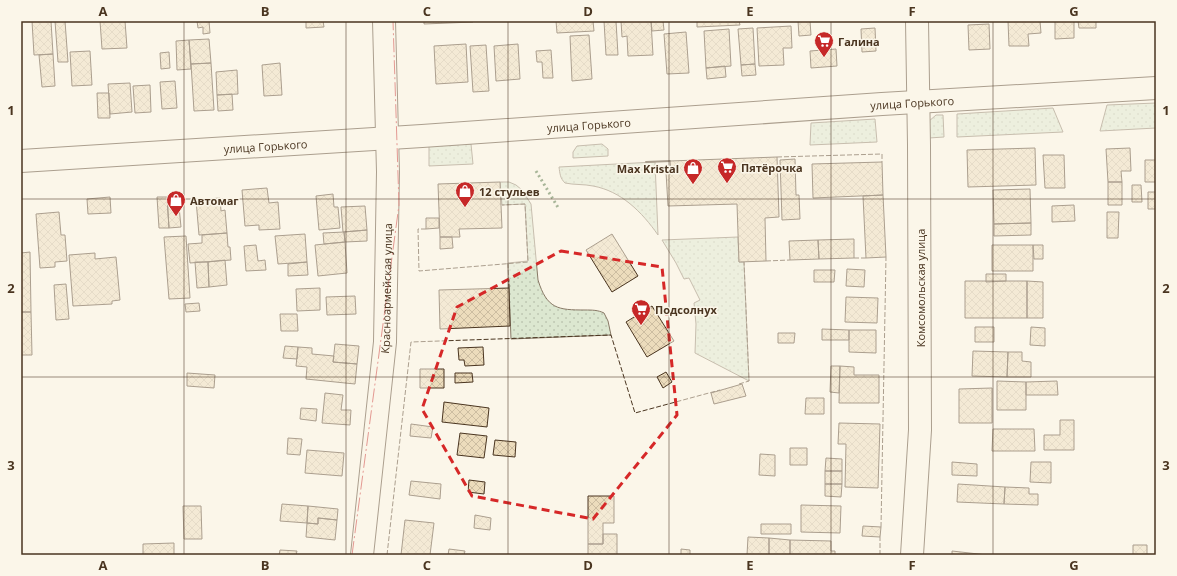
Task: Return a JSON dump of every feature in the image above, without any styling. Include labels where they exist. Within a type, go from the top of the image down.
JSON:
[{"type":"main road","name":"Красноармейская улица","points":[[362,555],[385,342],[388,172],[384,21]]},
{"type":"main road","name":"Комсомольская улица","points":[[912,555],[920,430],[917,21]]},
{"type":"main road","name":"улица Горького","points":[[21,161],[387,139],[1156,88]]},
{"type":"highlighted area","points":[[561,251],[662,267],[677,415],[593,519],[472,496],[422,409],[457,307]]},
{"type":"green space","points":[[1156,103],[1156,128],[1100,131],[1107,105]]},
{"type":"green space","points":[[1053,108],[1063,132],[957,137],[957,114]]},
{"type":"green space","points":[[936,115],[943,115],[944,137],[929,138],[928,122]]},
{"type":"green space","points":[[875,119],[877,142],[810,145],[811,123]]},
{"type":"green space","points":[[471,144],[473,164],[429,166],[429,146]]},
{"type":"green space","points":[[602,144],[608,149],[608,156],[573,158],[573,152],[577,146]]},
{"type":"green space","points":[[655,162],[658,235],[645,218],[622,198],[613,193],[590,185],[565,183],[561,178],[559,167]]},
{"type":"green space","points":[[500,182],[509,182],[516,185],[522,190],[531,204],[538,280],[545,297],[555,306],[561,308],[595,310],[604,313],[608,321],[611,335],[511,339],[508,263],[528,261],[525,204],[502,205]]},
{"type":"green space","points":[[738,237],[739,262],[744,262],[749,381],[695,353],[696,324],[694,303],[700,300],[689,278],[684,279],[662,240]]},
{"type":"building","points":[[32,21],[51,21],[53,54],[34,55]]},
{"type":"building","points":[[55,21],[65,21],[68,62],[58,62]]},
{"type":"building","points":[[100,21],[125,21],[127,48],[102,49]]},
{"type":"building","points":[[197,21],[209,21],[210,33],[203,34],[203,27],[198,28]]},
{"type":"building","points":[[306,21],[323,21],[324,27],[306,28]]},
{"type":"building","points":[[424,21],[473,21],[473,22],[424,24]]},
{"type":"building","points":[[556,21],[593,21],[594,31],[557,33]]},
{"type":"building","points":[[604,21],[616,21],[618,55],[606,55]]},
{"type":"building","points":[[621,21],[651,21],[653,55],[628,56],[627,36],[622,37]]},
{"type":"building","points":[[651,21],[663,21],[664,30],[652,31]]},
{"type":"building","points":[[697,21],[739,21],[740,25],[697,27]]},
{"type":"building","points":[[798,21],[810,21],[811,35],[799,36]]},
{"type":"building","points":[[1008,21],[1040,21],[1041,33],[1028,34],[1029,46],[1009,46]]},
{"type":"building","points":[[1055,21],[1074,21],[1074,38],[1055,39]]},
{"type":"building","points":[[1078,21],[1096,21],[1096,28],[1079,28]]},
{"type":"building","points":[[989,24],[990,49],[969,50],[968,25]]},
{"type":"building","points":[[791,26],[792,48],[783,48],[784,65],[759,66],[757,28]]},
{"type":"building","points":[[753,28],[755,64],[741,65],[738,29]]},
{"type":"building","points":[[875,28],[876,51],[862,52],[861,29]]},
{"type":"building","points":[[729,29],[731,66],[706,68],[704,31]]},
{"type":"building","points":[[686,32],[689,73],[667,74],[664,34]]},
{"type":"building","points":[[589,35],[592,79],[572,81],[570,36]]},
{"type":"building","points":[[209,39],[211,63],[191,64],[189,40]]},
{"type":"building","points":[[189,40],[191,69],[177,70],[176,41]]},
{"type":"building","points":[[466,44],[468,82],[436,84],[434,46]]},
{"type":"building","points":[[518,44],[520,79],[496,81],[494,46]]},
{"type":"building","points":[[486,45],[489,91],[473,92],[470,46]]},
{"type":"building","points":[[836,49],[837,66],[811,68],[810,51]]},
{"type":"building","points":[[551,50],[553,78],[543,78],[542,62],[537,62],[536,51]]},
{"type":"building","points":[[90,51],[92,85],[72,86],[70,52]]},
{"type":"building","points":[[169,52],[170,68],[161,69],[160,53]]},
{"type":"building","points":[[53,54],[55,86],[42,87],[39,55]]},
{"type":"building","points":[[211,63],[214,110],[194,111],[191,64]]},
{"type":"building","points":[[280,63],[282,95],[264,96],[262,65]]},
{"type":"building","points":[[755,64],[756,75],[742,76],[741,65]]},
{"type":"building","points":[[725,66],[726,77],[707,79],[706,68]]},
{"type":"building","points":[[237,70],[238,94],[217,95],[216,72]]},
{"type":"building","points":[[175,81],[177,108],[162,109],[160,82]]},
{"type":"building","points":[[130,83],[132,112],[110,114],[108,84]]},
{"type":"building","points":[[150,85],[151,112],[135,113],[133,86]]},
{"type":"building","points":[[97,93],[109,93],[110,118],[98,118]]},
{"type":"building","points":[[232,94],[233,110],[218,111],[217,95]]},
{"type":"building","points":[[1035,148],[1036,185],[968,187],[967,150]]},
{"type":"building","points":[[1130,148],[1131,171],[1121,171],[1122,182],[1108,182],[1106,149]]},
{"type":"building","points":[[1043,155],[1064,155],[1065,188],[1045,188]]},
{"type":"building","points":[[777,157],[779,217],[765,218],[766,261],[739,262],[737,204],[668,206],[666,172],[671,172],[670,161]]},
{"type":"building","points":[[795,159],[796,195],[799,195],[800,219],[782,220],[780,160]]},
{"type":"building","points":[[1145,160],[1156,160],[1156,182],[1145,182]]},
{"type":"building","points":[[882,162],[883,195],[813,198],[812,164]]},
{"type":"building","points":[[500,182],[502,228],[459,229],[460,237],[440,237],[438,184]]},
{"type":"building","points":[[1108,182],[1122,182],[1122,205],[1108,205]]},
{"type":"building","points":[[1132,185],[1141,185],[1142,202],[1132,202]]},
{"type":"building","points":[[267,188],[269,203],[278,202],[280,229],[259,230],[259,225],[245,226],[242,190]]},
{"type":"building","points":[[1030,189],[1031,223],[994,224],[993,190]]},
{"type":"building","points":[[1148,192],[1156,192],[1156,209],[1148,209]]},
{"type":"building","points":[[333,194],[334,207],[338,207],[340,228],[319,230],[316,196]]},
{"type":"building","points":[[883,195],[886,257],[866,258],[863,196]]},
{"type":"building","points":[[178,196],[181,227],[169,228],[167,197]]},
{"type":"building","points":[[110,197],[111,213],[88,214],[87,199]]},
{"type":"building","points":[[157,197],[167,197],[169,228],[159,228]]},
{"type":"building","points":[[220,198],[221,211],[225,210],[227,233],[199,235],[196,200]]},
{"type":"building","points":[[1074,205],[1075,221],[1052,222],[1052,206]]},
{"type":"building","points":[[365,206],[367,230],[343,232],[341,207]]},
{"type":"building","points":[[59,212],[61,235],[65,235],[67,261],[55,262],[55,267],[40,268],[36,214]]},
{"type":"building","points":[[1107,212],[1119,212],[1118,238],[1107,238]]},
{"type":"building","points":[[426,218],[439,218],[439,228],[426,229]]},
{"type":"building","points":[[1031,223],[1031,235],[994,236],[994,224]]},
{"type":"building","points":[[367,230],[367,241],[345,242],[344,232]]},
{"type":"building","points":[[344,232],[345,242],[324,244],[323,233]]},
{"type":"building","points":[[227,233],[231,260],[190,263],[188,244],[202,243],[202,235]]},
{"type":"building","points":[[305,234],[307,262],[278,264],[275,236]]},
{"type":"building","points":[[612,234],[638,276],[612,292],[586,250]]},
{"type":"building","points":[[186,236],[190,298],[169,299],[164,237]]},
{"type":"building","points":[[440,237],[452,237],[453,248],[440,249]]},
{"type":"building","points":[[854,239],[854,258],[819,259],[818,240]]},
{"type":"building","points":[[818,240],[819,259],[790,260],[789,241]]},
{"type":"building","points":[[345,242],[347,273],[318,276],[315,245]]},
{"type":"building","points":[[256,245],[258,261],[265,260],[266,270],[246,271],[244,246]]},
{"type":"building","points":[[992,245],[1033,245],[1033,271],[992,271]]},
{"type":"building","points":[[1033,245],[1043,245],[1043,259],[1034,259]]},
{"type":"building","points":[[30,252],[31,312],[21,312],[21,253]]},
{"type":"building","points":[[95,253],[95,259],[116,257],[120,300],[112,301],[112,304],[73,306],[69,255]]},
{"type":"building","points":[[225,260],[227,285],[209,287],[208,262]]},
{"type":"building","points":[[195,262],[208,262],[209,287],[197,288]]},
{"type":"building","points":[[307,262],[308,275],[288,276],[288,264]]},
{"type":"building","points":[[847,269],[865,270],[864,287],[846,286]]},
{"type":"building","points":[[814,270],[835,270],[834,282],[814,282]]},
{"type":"building","points":[[986,274],[1006,274],[1006,281],[986,282]]},
{"type":"building","points":[[965,281],[1027,281],[1027,318],[965,318]]},
{"type":"building","points":[[1027,281],[1043,282],[1043,318],[1027,318]]},
{"type":"building","points":[[66,284],[69,319],[56,320],[54,285]]},
{"type":"building","points":[[320,288],[320,310],[297,311],[296,289]]},
{"type":"building","points":[[509,288],[510,326],[440,329],[439,290]]},
{"type":"building","points":[[355,296],[356,314],[327,315],[326,297]]},
{"type":"building","points":[[846,297],[878,298],[877,323],[845,322]]},
{"type":"building","points":[[199,303],[200,311],[186,312],[185,304]]},
{"type":"building","points":[[652,306],[674,341],[647,357],[626,322]]},
{"type":"building","points":[[21,312],[31,312],[32,355],[21,355]]},
{"type":"building","points":[[280,314],[297,314],[298,331],[281,331]]},
{"type":"building","points":[[975,327],[994,327],[994,342],[975,342]]},
{"type":"building","points":[[1031,327],[1045,328],[1045,346],[1030,345]]},
{"type":"building","points":[[822,329],[849,330],[849,340],[822,340]]},
{"type":"building","points":[[849,330],[876,330],[876,353],[849,352]]},
{"type":"building","points":[[778,333],[795,333],[794,343],[778,343]]},
{"type":"building","points":[[335,344],[359,346],[357,364],[333,362]]},
{"type":"building","points":[[285,346],[298,347],[297,359],[283,358]]},
{"type":"building","points":[[298,347],[312,348],[312,354],[334,356],[333,362],[357,364],[355,384],[306,379],[307,367],[296,366]]},
{"type":"building","points":[[483,347],[484,365],[465,366],[464,360],[459,360],[458,348]]},
{"type":"building","points":[[973,351],[1008,352],[1007,377],[972,376]]},
{"type":"building","points":[[1008,352],[1022,352],[1022,361],[1031,362],[1031,377],[1007,377]]},
{"type":"building","points":[[831,366],[840,366],[839,393],[830,392]]},
{"type":"building","points":[[840,366],[854,367],[854,375],[879,375],[879,403],[839,403]]},
{"type":"building","points":[[420,369],[444,369],[444,388],[420,388]]},
{"type":"building","points":[[666,372],[672,382],[663,388],[657,377]]},
{"type":"building","points":[[187,373],[215,375],[214,388],[187,386]]},
{"type":"building","points":[[455,373],[472,373],[473,382],[455,383]]},
{"type":"building","points":[[997,381],[1026,382],[1026,410],[997,410]]},
{"type":"building","points":[[1057,381],[1058,395],[1026,395],[1026,382]]},
{"type":"building","points":[[742,384],[746,396],[714,404],[711,393]]},
{"type":"building","points":[[992,388],[992,423],[959,423],[959,389]]},
{"type":"building","points":[[325,393],[343,395],[341,410],[351,410],[350,425],[322,423]]},
{"type":"building","points":[[806,398],[824,398],[824,414],[805,414]]},
{"type":"building","points":[[444,402],[489,408],[487,427],[442,422]]},
{"type":"building","points":[[301,408],[317,409],[316,421],[300,419]]},
{"type":"building","points":[[1060,420],[1074,420],[1074,450],[1044,450],[1044,435],[1060,435]]},
{"type":"building","points":[[839,423],[880,424],[878,488],[845,487],[846,444],[838,444]]},
{"type":"building","points":[[411,424],[433,427],[431,438],[410,436]]},
{"type":"building","points":[[993,429],[1034,429],[1035,451],[992,451]]},
{"type":"building","points":[[460,433],[487,436],[484,458],[457,455]]},
{"type":"building","points":[[288,438],[302,439],[300,455],[287,454]]},
{"type":"building","points":[[495,440],[516,442],[515,457],[493,455]]},
{"type":"building","points":[[790,448],[807,448],[807,465],[790,465]]},
{"type":"building","points":[[307,450],[344,453],[342,476],[305,473]]},
{"type":"building","points":[[760,454],[775,455],[775,476],[759,475]]},
{"type":"building","points":[[826,458],[842,459],[842,471],[825,471]]},
{"type":"building","points":[[952,462],[977,464],[977,476],[952,475]]},
{"type":"building","points":[[1031,462],[1051,462],[1051,483],[1030,482]]},
{"type":"building","points":[[825,471],[842,471],[842,484],[825,484]]},
{"type":"building","points":[[469,480],[485,482],[484,494],[468,492]]},
{"type":"building","points":[[411,481],[441,484],[440,499],[409,495]]},
{"type":"building","points":[[825,484],[842,484],[841,497],[825,496]]},
{"type":"building","points":[[958,484],[1005,487],[1004,504],[957,502]]},
{"type":"building","points":[[1005,487],[1029,488],[1029,494],[1038,494],[1038,505],[1004,504]]},
{"type":"building","points":[[588,496],[614,496],[614,523],[603,523],[603,544],[588,544]]},
{"type":"building","points":[[282,504],[308,506],[307,523],[280,521]]},
{"type":"building","points":[[801,505],[841,506],[840,533],[801,532]]},
{"type":"building","points":[[183,506],[201,506],[202,539],[184,539]]},
{"type":"building","points":[[308,506],[338,509],[337,520],[318,518],[318,524],[307,523]]},
{"type":"building","points":[[475,515],[491,518],[490,530],[474,528]]},
{"type":"building","points":[[318,518],[337,520],[335,540],[306,537],[307,523],[318,524]]},
{"type":"building","points":[[405,520],[434,523],[430,555],[401,555]]},
{"type":"building","points":[[761,524],[791,524],[791,534],[761,534]]},
{"type":"building","points":[[863,526],[881,527],[880,537],[862,536]]},
{"type":"building","points":[[603,534],[617,534],[617,555],[588,555],[588,544],[603,544]]},
{"type":"building","points":[[748,537],[769,538],[769,555],[747,555]]},
{"type":"building","points":[[769,538],[790,540],[790,555],[769,555]]},
{"type":"building","points":[[790,540],[831,541],[831,551],[835,551],[835,555],[790,555]]},
{"type":"building","points":[[174,543],[174,555],[143,555],[143,544]]},
{"type":"building","points":[[1133,545],[1147,545],[1147,555],[1133,555]]},
{"type":"building","points":[[449,549],[465,551],[464,555],[448,555]]},
{"type":"building","points":[[681,549],[690,550],[690,555],[681,555]]},
{"type":"building","points":[[280,550],[297,551],[296,555],[279,555]]},
{"type":"building","points":[[952,551],[987,555],[952,555]]},
{"type":"hedge","points":[[536,171],[559,209]]},
{"type":"fence","points":[[777,157],[882,154],[882,162]]},
{"type":"fence","points":[[426,229],[418,229],[419,271],[528,262],[525,204],[502,205]]},
{"type":"fence","points":[[881,527],[886,257]]},
{"type":"fence","points":[[854,258],[866,258]]},
{"type":"fence","points":[[766,261],[790,260]]},
{"type":"fence","points":[[739,384],[749,381],[744,262]]},
{"type":"fence","points":[[508,263],[509,288]]},
{"type":"fence","points":[[387,555],[411,342],[611,335],[635,413],[720,390]]},
{"type":"fence","points":[[880,537],[880,555]]},
{"type":"wall","points":[[646,162],[670,161]]},
{"type":"power","points":[[352,555],[399,205],[393,21]]},
{"type":"place","name":"Галина","points":[[824,58]]},
{"type":"place","name":"Пятёрочка","points":[[727,184]]},
{"type":"place","name":"Max Kristal","points":[[693,185]]},
{"type":"place","name":"12 стульев","points":[[465,208]]},
{"type":"place","name":"Автомаг","points":[[176,217]]},
{"type":"place","name":"Подсолнух","points":[[641,326]]}]
